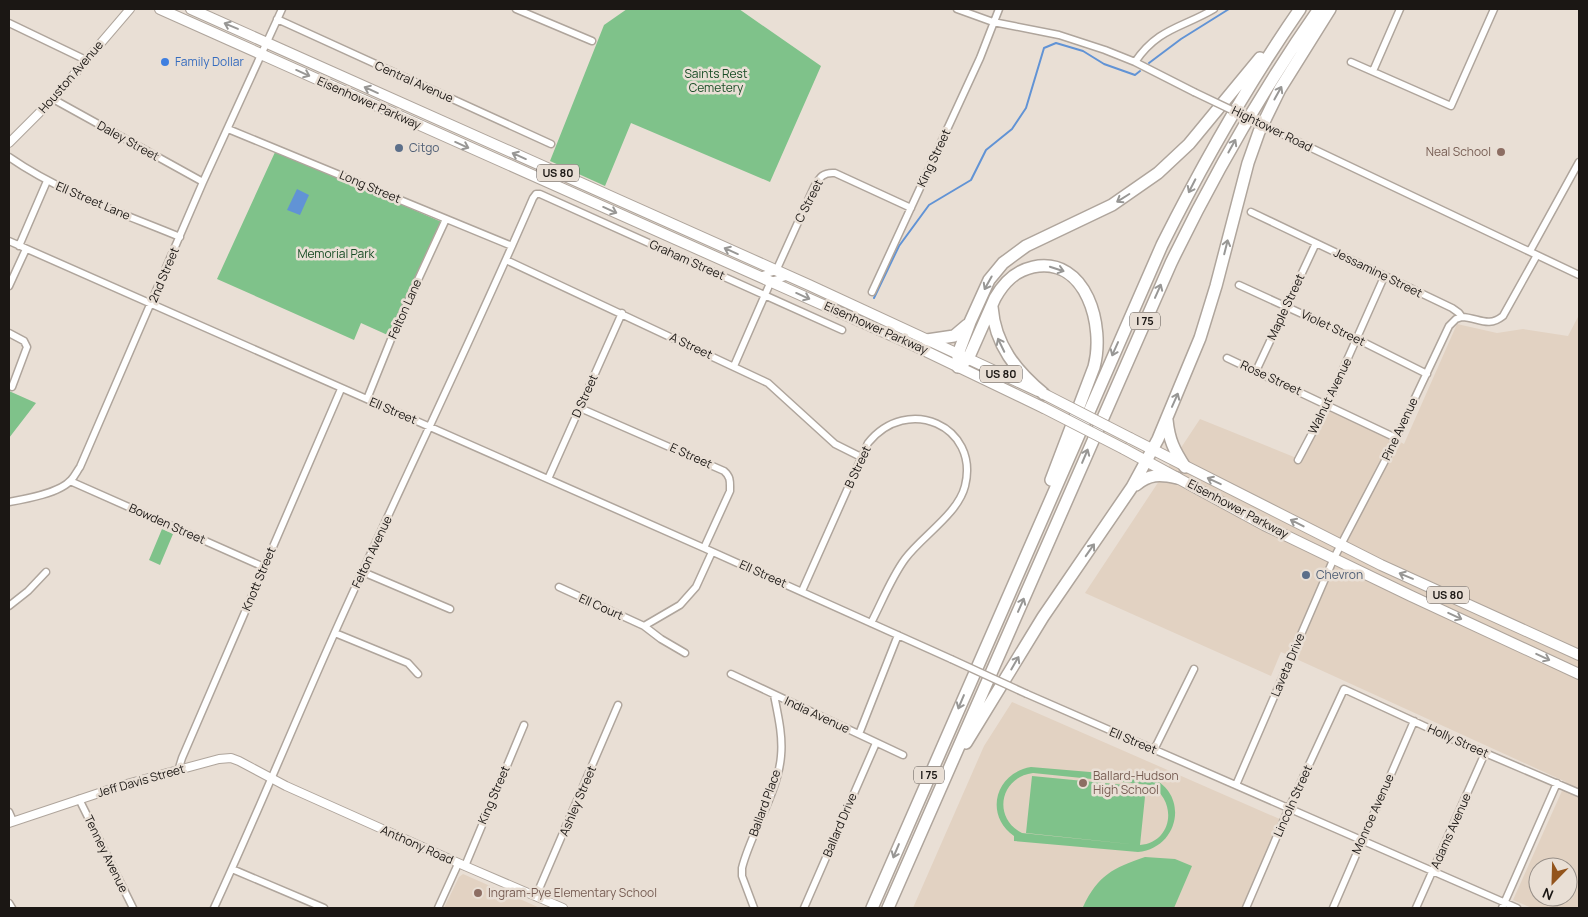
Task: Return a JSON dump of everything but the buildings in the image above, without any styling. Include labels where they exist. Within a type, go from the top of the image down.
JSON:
[{"type":"highway","name":"I 75","points":[[872,908],[1162,245],[1194,181],[1260,69],[1299,9]]},
{"type":"highway","points":[[963,357],[970,322],[996,270],[1010,256],[1026,246],[1117,202],[1148,181],[1177,156],[1205,125],[1299,9]]},
{"type":"highway","name":"I 75","points":[[888,908],[1115,387],[1186,231],[1269,83],[1319,9]]},
{"type":"highway","points":[[944,779],[1043,617],[1132,488],[1150,455],[1203,331],[1248,163],[1259,132],[1280,89],[1330,9]]},
{"type":"highway","points":[[958,366],[1000,289],[1011,276],[1028,268],[1046,266],[1065,272],[1079,284],[1092,306],[1098,341],[1096,360],[1055,466],[1035,532]]},
{"type":"highway","points":[[992,305],[995,331],[1004,351],[1018,370],[1044,394]]},
{"type":"highway","points":[[927,340],[954,336],[960,333],[970,322]]},
{"type":"highway","points":[[1167,419],[1168,431],[1174,450],[1185,467]]},
{"type":"highway","points":[[1132,488],[1150,476],[1167,475],[1177,478]]},
{"type":"main road","name":"Eisenhower Parkway","points":[[160,9],[958,366],[1124,449],[1150,455],[1185,467],[1244,495],[1340,546],[1579,655]]},
{"type":"main road","name":"Eisenhower Parkway","points":[[191,9],[789,276],[1044,394],[1130,438],[1177,478],[1264,525],[1579,674]]},
{"type":"street","name":"Houston Avenue","points":[[9,143],[53,99],[130,9]]},
{"type":"street","points":[[516,9],[592,41]]},
{"type":"street","name":"Hightower Road","points":[[957,9],[993,22],[1066,37],[1135,62],[1194,92],[1579,275]]},
{"type":"street","name":"King Street","points":[[872,292],[980,58],[999,9]]},
{"type":"street","points":[[1135,62],[1148,44],[1158,36],[1214,9]]},
{"type":"street","points":[[1372,71],[1400,9]]},
{"type":"street","points":[[1351,62],[1451,106],[1494,9]]},
{"type":"street","name":"2nd Street","points":[[70,482],[80,467],[280,10]]},
{"type":"street","name":"Central Avenue","points":[[277,19],[551,144]]},
{"type":"street","points":[[9,23],[86,60]]},
{"type":"street","name":"Daley Street","points":[[53,99],[204,182]]},
{"type":"street","name":"Long Street","points":[[228,128],[512,246]]},
{"type":"street","name":"Ell Street Lane","points":[[9,158],[66,191],[180,237]]},
{"type":"street","points":[[1530,251],[1579,162]]},
{"type":"street","name":"C Street","points":[[776,271],[814,187],[824,174],[835,173],[911,208]]},
{"type":"street","points":[[19,246],[47,181]]},
{"type":"street","name":"Graham Street","points":[[533,198],[536,194],[540,194],[842,330]]},
{"type":"street","name":"Felton Avenue","points":[[214,908],[335,633],[533,198]]},
{"type":"street","name":"Jessamine Street","points":[[1252,212],[1452,308],[1462,317],[1488,323],[1499,319],[1504,314],[1537,255]]},
{"type":"street","name":"Felton Lane","points":[[367,399],[394,332],[446,219]]},
{"type":"street","name":"Ell Street","points":[[9,242],[341,389],[430,426],[1027,694],[1433,871],[1503,905],[1517,908]]},
{"type":"street","name":"Maple Street","points":[[1256,371],[1316,243]]},
{"type":"street","points":[[9,286],[26,249]]},
{"type":"street","name":"A Street","points":[[506,260],[768,383],[822,433],[841,448],[861,458]]},
{"type":"street","points":[[759,276],[776,271]]},
{"type":"street","points":[[734,366],[771,281],[789,276]]},
{"type":"street","name":"Walnut Avenue","points":[[1298,460],[1327,405],[1384,277]]},
{"type":"street","name":"Violet Street","points":[[1239,285],[1357,339],[1426,374]]},
{"type":"street","name":"D Street","points":[[548,479],[622,313]]},
{"type":"street","name":"Pine Avenue","points":[[1340,546],[1396,438],[1449,326],[1456,319],[1462,317]]},
{"type":"street","points":[[9,333],[24,341],[27,347],[12,387]]},
{"type":"street","name":"Rose Street","points":[[1227,358],[1396,438]]},
{"type":"street","name":"Knott Street","points":[[178,771],[341,389]]},
{"type":"street","name":"E Street","points":[[580,408],[728,474],[730,490],[704,548]]},
{"type":"street","name":"B Street","points":[[802,592],[861,458],[868,443],[875,434],[893,422],[905,419],[918,418],[946,428],[960,445],[967,463],[967,476],[963,492],[948,514],[923,538],[899,568],[871,623]]},
{"type":"street","points":[[9,502],[40,495],[70,482]]},
{"type":"street","name":"Bowden Street","points":[[70,482],[264,567]]},
{"type":"street","name":"Laveta Drive","points":[[1236,785],[1340,546]]},
{"type":"street","points":[[644,626],[680,605],[696,587],[712,552]]},
{"type":"street","points":[[9,606],[28,591],[46,572]]},
{"type":"street","points":[[363,572],[450,609]]},
{"type":"street","name":"Ell Court","points":[[559,587],[644,626],[684,653]]},
{"type":"street","points":[[335,633],[408,663],[418,674]]},
{"type":"street","points":[[859,734],[898,635]]},
{"type":"street","points":[[1154,750],[1194,670]]},
{"type":"street","name":"India Avenue","points":[[731,674],[903,755]]},
{"type":"street","name":"Holly Street","points":[[1341,695],[1344,689],[1579,793]]},
{"type":"street","name":"Ballard Place","points":[[754,908],[742,876],[742,868],[778,774],[781,758],[780,729],[774,695]]},
{"type":"street","name":"Lincoln Street","points":[[1246,908],[1341,695]]},
{"type":"street","name":"Ashley Street","points":[[536,896],[618,705]]},
{"type":"street","name":"Monroe Avenue","points":[[1333,908],[1414,721]]},
{"type":"street","name":"King Street","points":[[438,908],[461,865],[524,725]]},
{"type":"street","name":"Ballard Drive","points":[[804,908],[876,743]]},
{"type":"street","name":"Adams Avenue","points":[[1416,908],[1485,753]]},
{"type":"street","name":"Jeff Davis Street","points":[[11,822],[79,799],[219,759],[231,758],[272,779]]},
{"type":"street","name":"Anthony Road","points":[[272,779],[461,865],[563,908]]},
{"type":"street","points":[[1503,905],[1557,783]]},
{"type":"street","name":"Tenney Avenue","points":[[79,799],[133,908]]},
{"type":"street","points":[[9,812],[11,822]]},
{"type":"street","points":[[232,869],[324,908]]},
{"type":"street","points":[[9,903],[12,908]]},
{"type":"shaded area","points":[[1579,315],[1579,908],[1530,907],[1578,907],[1578,857],[1532,857],[1566,782],[1281,652],[1271,676],[1085,593],[1200,419],[1299,459],[1325,401],[1404,444],[1457,324],[1497,333],[1523,329],[1568,336]]},
{"type":"shaded area","name":"Ballard-Hudson High School","points":[[1012,702],[1282,820],[1242,908],[913,908],[984,746]]},
{"type":"shaded area","points":[[1528,867],[1528,906],[1513,900]]},
{"type":"shaded area","name":"Ingram-Pye Elementary School","points":[[463,874],[540,908],[444,908],[459,877]]},
{"type":"green space","name":"Saints Rest Cemetery","points":[[627,9],[739,9],[821,66],[770,182],[631,123],[605,186],[550,161],[604,25]]},
{"type":"green space","name":"Memorial Park","points":[[276,150],[444,223],[392,337],[361,323],[354,340],[217,279]]},
{"type":"green space","points":[[9,391],[36,403],[9,438]]},
{"type":"green space","points":[[162,529],[173,534],[160,565],[149,560]]},
{"type":"green space","points":[[1031,767],[1149,777],[1162,784],[1170,794],[1175,806],[1175,819],[1171,830],[1163,841],[1152,848],[1138,852],[1014,841],[1014,836],[999,817],[997,807],[998,796],[1002,786],[1009,777]],"holes":[[[1033,773],[1150,785],[1159,792],[1165,801],[1168,810],[1168,820],[1165,829],[1159,837],[1151,842],[1140,845],[1146,787],[1032,776],[1026,833],[1139,845],[1022,833],[1006,818],[1004,808],[1007,790],[1013,782],[1022,776]]]},
{"type":"green space","points":[[1145,857],[1175,859],[1192,866],[1174,908],[1083,907],[1095,887],[1108,874],[1115,869]]},
{"type":"water","points":[[297,189],[309,195],[300,215],[287,210]]},
{"type":"waterway","points":[[1149,63],[1181,39],[1229,9]]},
{"type":"waterway","points":[[874,298],[899,246],[929,205],[971,180],[986,150],[1012,129],[1026,108],[1044,48],[1056,43],[1083,51],[1104,64],[1135,75],[1140,71]]},
{"type":"place","name":"Family Dollar","points":[[165,62]]},
{"type":"place","name":"Citgo","points":[[399,148]]},
{"type":"place","name":"Neal School","points":[[1501,152]]},
{"type":"place","name":"Chevron","points":[[1306,575]]},
{"type":"place","name":"Ballard-Hudson High School","points":[[1083,783]]},
{"type":"place","name":"Ingram-Pye Elementary School","points":[[478,893]]}]
